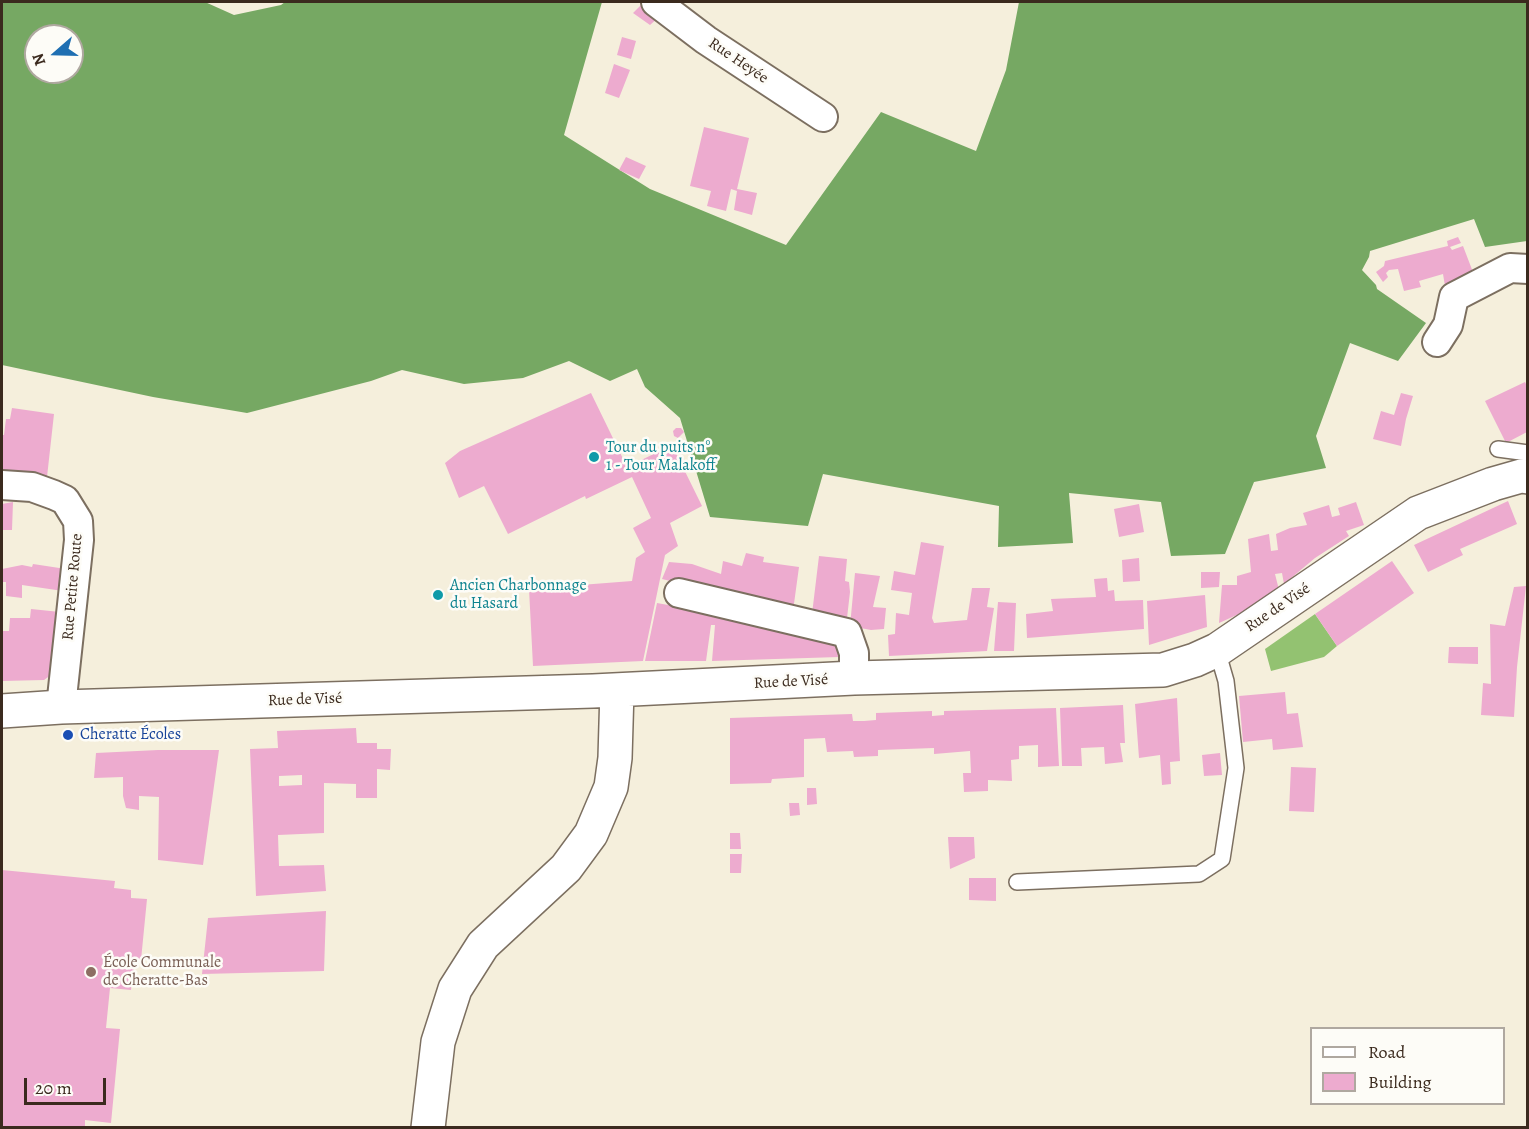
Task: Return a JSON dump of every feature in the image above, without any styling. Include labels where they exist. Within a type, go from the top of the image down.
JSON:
[{"type":"street","name":"Rue Heyée","points":[[656,2],[706,39],[823,117]]},
{"type":"street","points":[[1437,342],[1448,325],[1454,297],[1510,268],[1527,269]]},
{"type":"street","name":"Rue de Visé","points":[[2,711],[61,707],[617,690],[854,678],[1163,670],[1217,650],[1418,513],[1493,483],[1521,476],[1527,477]]},
{"type":"street","name":"Rue Petite Route","points":[[2,485],[32,487],[65,500],[78,521],[79,540],[61,707]]},
{"type":"street","points":[[679,593],[847,633],[854,653],[854,678]]},
{"type":"street","points":[[428,1128],[438,1042],[455,989],[483,945],[566,868],[591,834],[611,787],[615,758],[617,690]]},
{"type":"lane","points":[[1498,448],[1527,453]]},
{"type":"lane","points":[[1017,882],[1199,874],[1222,859],[1236,768],[1226,681],[1217,650]]},
{"type":"green space","points":[[2,2],[205,2],[234,15],[281,5],[285,2],[602,2],[564,135],[650,189],[786,245],[881,112],[976,151],[1006,70],[1019,2],[1527,2],[1527,241],[1485,247],[1474,219],[1370,251],[1362,270],[1377,289],[1426,323],[1398,361],[1350,343],[1316,436],[1326,468],[1254,482],[1225,554],[1171,556],[1161,502],[1069,493],[1073,543],[998,547],[999,506],[823,474],[808,526],[710,517],[680,418],[645,387],[637,369],[610,381],[569,361],[523,378],[464,384],[402,370],[371,381],[247,413],[153,397],[2,365]]},
{"type":"green space","points":[[1315,614],[1337,646],[1324,657],[1271,671],[1265,649]]},
{"type":"building","points":[[643,3],[659,17],[650,25],[633,13]]},
{"type":"building","points":[[622,37],[636,41],[631,59],[617,55]]},
{"type":"building","points":[[614,64],[630,70],[619,98],[605,93]]},
{"type":"building","points":[[704,127],[749,138],[737,189],[757,193],[752,215],[734,210],[737,191],[731,189],[726,211],[707,206],[711,191],[690,186]]},
{"type":"building","points":[[626,157],[646,166],[639,179],[619,170]]},
{"type":"building","points":[[1458,237],[1461,243],[1450,247],[1452,250],[1463,246],[1476,280],[1446,292],[1443,274],[1419,281],[1421,287],[1404,291],[1398,269],[1389,270],[1386,273],[1388,277],[1383,282],[1376,272],[1384,266],[1385,261],[1448,246],[1447,241]]},
{"type":"building","points":[[1525,382],[1527,386],[1527,432],[1506,443],[1485,401]]},
{"type":"building","points":[[591,393],[627,467],[672,445],[702,506],[670,523],[678,546],[665,555],[643,661],[533,666],[529,589],[632,581],[636,558],[645,552],[633,528],[651,518],[632,477],[586,499],[585,496],[508,534],[484,486],[459,498],[445,463],[460,451]]},
{"type":"building","points":[[1401,393],[1413,396],[1401,446],[1373,439],[1381,411],[1394,415]]},
{"type":"building","points":[[12,408],[54,414],[47,477],[3,471],[2,435],[4,435],[6,419],[10,419]]},
{"type":"building","points":[[681,428],[684,432],[678,438],[674,436],[673,431]]},
{"type":"building","points":[[1508,501],[1517,524],[1460,549],[1463,555],[1428,572],[1414,545]]},
{"type":"building","points":[[13,502],[12,530],[2,530],[2,504]]},
{"type":"building","points":[[1356,502],[1364,525],[1346,531],[1349,536],[1315,558],[1284,584],[1282,573],[1275,574],[1279,590],[1219,623],[1222,585],[1237,585],[1237,576],[1251,572],[1248,539],[1269,534],[1271,551],[1278,550],[1276,534],[1290,528],[1307,525],[1303,513],[1329,505],[1332,517],[1340,515],[1338,508]]},
{"type":"building","points":[[1139,504],[1144,532],[1119,537],[1114,509]]},
{"type":"building","points":[[921,542],[944,546],[932,618],[934,623],[967,620],[972,588],[990,588],[987,607],[994,608],[987,651],[889,656],[888,635],[895,634],[896,613],[909,615],[912,593],[891,590],[894,571],[915,575]]},
{"type":"building","points":[[746,553],[764,557],[763,562],[799,567],[793,611],[662,579],[669,562],[692,564],[721,574],[723,561],[742,566]]},
{"type":"building","points":[[819,556],[847,559],[845,581],[849,582],[850,592],[847,618],[812,614]]},
{"type":"building","points":[[1139,558],[1140,581],[1123,582],[1122,560]]},
{"type":"building","points":[[1392,561],[1414,593],[1337,646],[1315,614]]},
{"type":"building","points":[[33,564],[66,569],[63,591],[22,585],[22,598],[6,596],[6,582],[2,582],[2,569],[22,565],[32,567]]},
{"type":"building","points":[[1201,572],[1220,572],[1219,587],[1201,588]]},
{"type":"building","points":[[855,573],[880,576],[873,607],[886,608],[884,629],[871,630],[850,626]]},
{"type":"building","points":[[1107,578],[1108,591],[1114,590],[1115,601],[1143,600],[1144,629],[1027,638],[1026,614],[1053,611],[1051,599],[1096,597],[1094,579]]},
{"type":"building","points":[[1526,586],[1514,717],[1481,715],[1483,683],[1491,684],[1490,624],[1505,626],[1514,587]]},
{"type":"building","points":[[1205,595],[1207,627],[1149,645],[1147,601]]},
{"type":"building","points":[[998,602],[1016,603],[1014,651],[994,651]]},
{"type":"building","points":[[657,603],[840,645],[839,657],[712,661],[715,625],[711,625],[706,661],[645,661]]},
{"type":"building","points":[[31,609],[60,612],[51,675],[44,680],[2,681],[2,631],[9,631],[10,618],[30,618]]},
{"type":"building","points":[[1449,647],[1478,647],[1478,664],[1448,663]]},
{"type":"building","points":[[1285,692],[1287,714],[1298,713],[1303,747],[1273,750],[1272,739],[1243,742],[1239,696]]},
{"type":"building","points":[[1177,698],[1180,761],[1170,762],[1171,784],[1162,785],[1160,755],[1139,758],[1135,704]]},
{"type":"building","points":[[1123,705],[1125,743],[1120,743],[1123,762],[1105,764],[1104,747],[1081,748],[1082,766],[1062,766],[1060,708]]},
{"type":"building","points":[[1056,708],[1059,766],[1038,767],[1038,745],[1019,746],[1019,759],[1011,760],[1012,781],[988,780],[988,791],[964,792],[963,773],[971,773],[970,751],[934,754],[934,748],[878,750],[878,756],[854,757],[853,751],[827,752],[825,738],[804,739],[804,777],[772,779],[771,783],[730,784],[730,718],[852,714],[853,721],[864,721],[876,720],[876,713],[932,711],[932,716],[944,715],[944,711]]},
{"type":"building","points":[[356,728],[357,743],[377,743],[377,749],[391,749],[390,770],[377,769],[377,798],[356,798],[356,784],[324,783],[324,833],[278,835],[279,866],[324,865],[326,891],[256,896],[250,749],[278,748],[277,731]],"holes":[[[302,775],[302,785],[279,786],[279,776]]]},
{"type":"building","points":[[219,750],[203,865],[158,860],[159,797],[139,796],[139,810],[126,808],[123,796],[123,777],[94,778],[96,753]]},
{"type":"building","points":[[1220,753],[1222,775],[1204,776],[1202,755]]},
{"type":"building","points":[[1291,767],[1316,768],[1314,812],[1289,811]]},
{"type":"building","points":[[807,788],[816,788],[817,804],[807,805]]},
{"type":"building","points":[[789,803],[799,803],[800,815],[790,816]]},
{"type":"building","points":[[730,833],[740,833],[741,849],[730,849]]},
{"type":"building","points":[[948,837],[974,837],[975,858],[950,869]]},
{"type":"building","points":[[730,854],[742,854],[741,873],[730,873]]},
{"type":"building","points":[[2,870],[115,881],[114,888],[131,890],[131,898],[147,899],[141,960],[135,959],[131,990],[110,988],[106,1028],[120,1029],[111,1123],[85,1120],[85,1128],[2,1128]]},
{"type":"building","points":[[969,878],[996,878],[996,901],[969,900]]},
{"type":"building","points":[[326,911],[324,971],[202,974],[208,918]]},
{"type":"place","name":"Tour du puits n° 1 - Tour Malakoff","points":[[594,457]]},
{"type":"place","name":"Ancien Charbonnage du Hasard","points":[[438,595]]},
{"type":"place","name":"Cheratte Écoles","points":[[68,735]]},
{"type":"place","name":"École Communale de Cheratte-Bas","points":[[91,972]]}]
